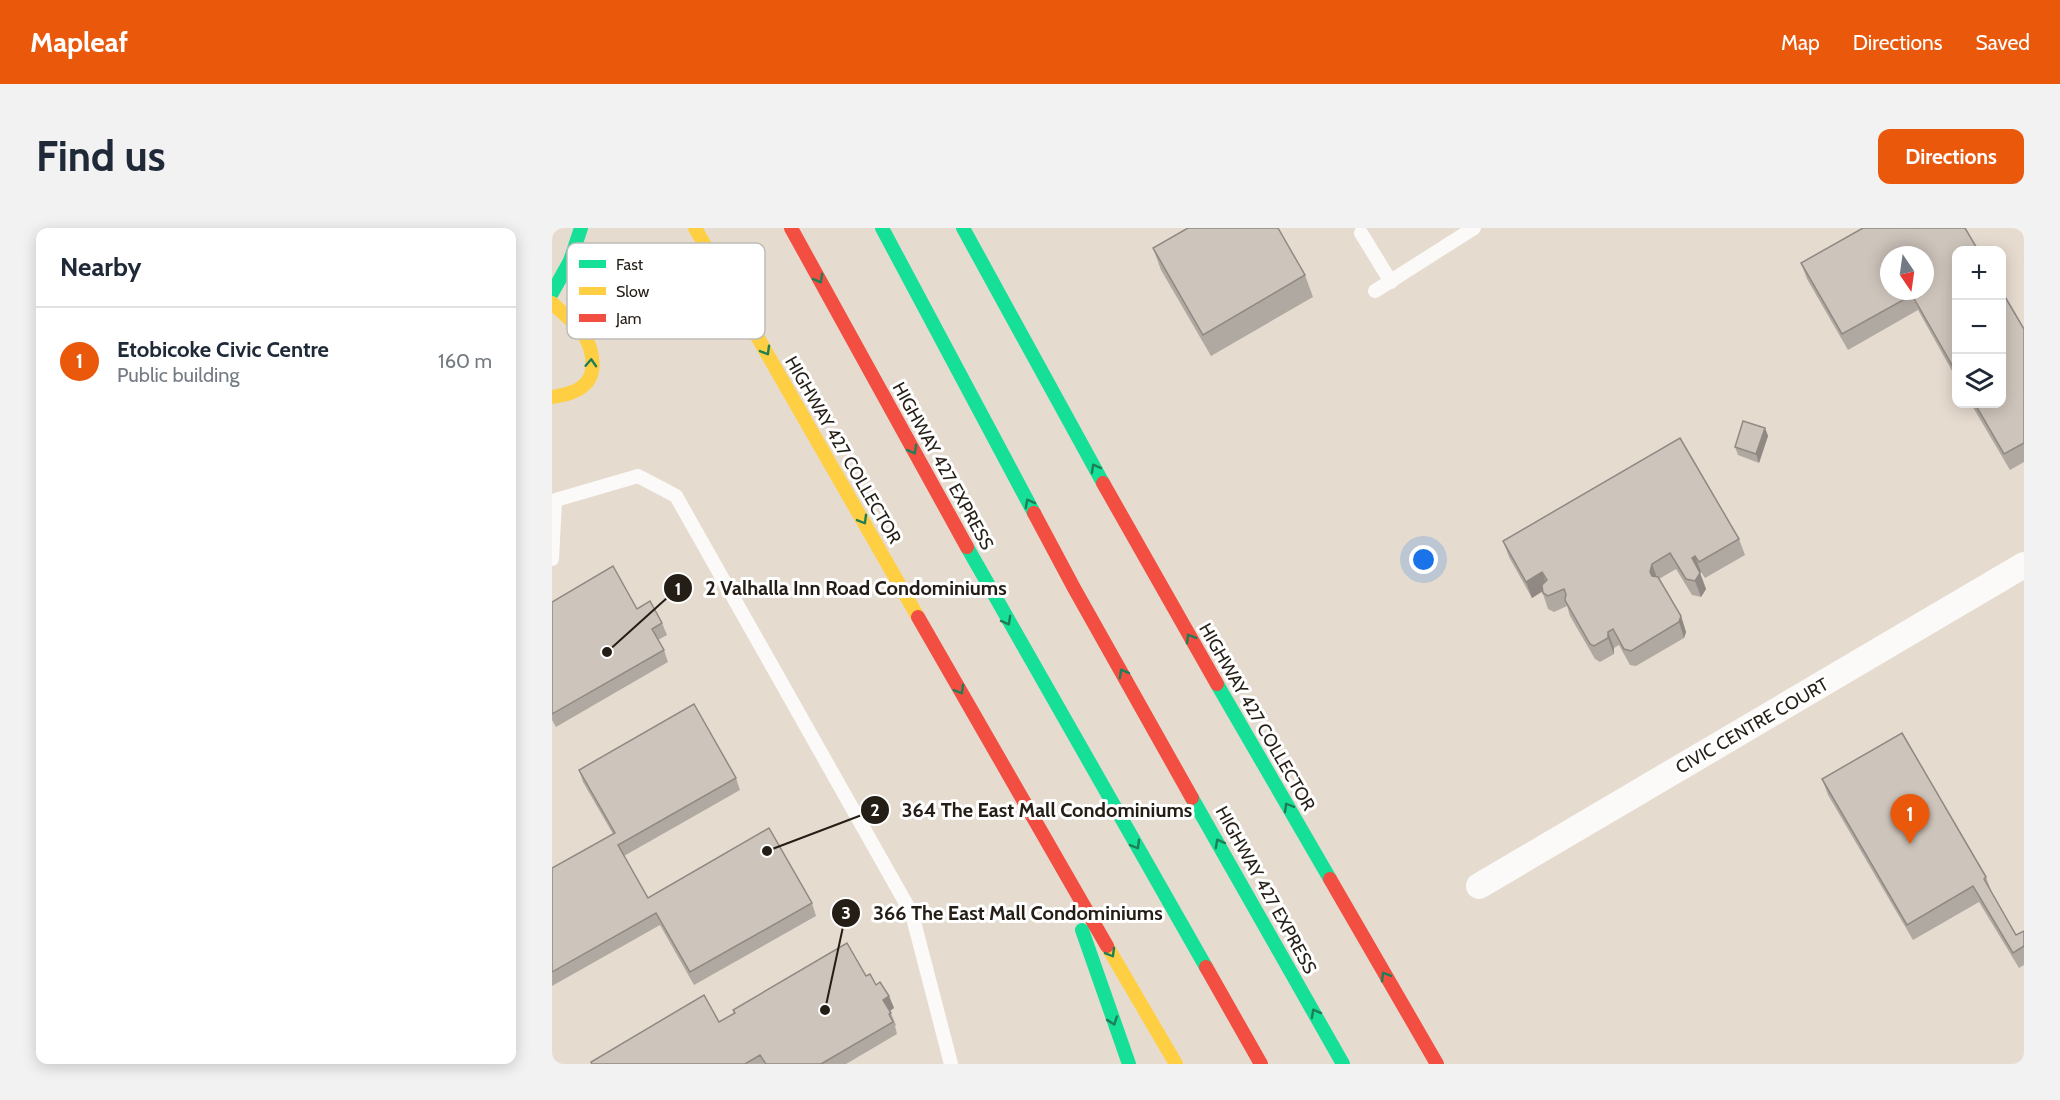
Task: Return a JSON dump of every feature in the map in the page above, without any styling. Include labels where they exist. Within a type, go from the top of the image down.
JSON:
[{"type":"main road","points":[[577,243],[582,228]]},
{"type":"main road","name":"HIGHWAY 427 COLLECTOR","points":[[695,228],[704,243]]},
{"type":"main road","name":"HIGHWAY 427 EXPRESS","points":[[791,228],[1015,634],[1261,1064]]},
{"type":"main road","name":"HIGHWAY 427 EXPRESS","points":[[882,228],[1074,588],[1343,1064]]},
{"type":"main road","name":"HIGHWAY 427 COLLECTOR","points":[[963,228],[1147,562],[1437,1064]]},
{"type":"main road","points":[[552,293],[567,266]]},
{"type":"main road","points":[[552,303],[567,316]]},
{"type":"main road","points":[[552,397],[575,391],[587,382],[592,371],[592,361],[586,339]]},
{"type":"main road","name":"HIGHWAY 427 COLLECTOR","points":[[759,339],[1176,1064]]},
{"type":"main road","points":[[1060,866],[1129,1064]]},
{"type":"main road","points":[[1415,1026],[1442,1064]]},
{"type":"street","name":"CIVIC CENTRE COURT","points":[[1479,886],[2024,566]]},
{"type":"lane","points":[[1374,291],[1474,228]]},
{"type":"lane","points":[[1361,233],[1391,282]]},
{"type":"lane","points":[[552,559],[553,501],[639,476],[676,496],[912,914],[951,1064]]},
{"type":"building","points":[[1188,228],[1278,228],[1305,275],[1203,335],[1153,248]]},
{"type":"building","points":[[1863,228],[1965,228],[1976,246],[1952,246],[1952,365],[1915,300],[1934,300],[1934,246],[1880,246],[1880,300],[1903,300],[1842,334],[1801,263]]},
{"type":"building","points":[[2006,298],[2024,329],[2024,443],[2004,454],[1977,408],[2006,408]]},
{"type":"building","points":[[1743,421],[1765,428],[1756,454],[1735,447]]},
{"type":"building","points":[[1680,438],[1739,539],[1699,562],[1695,556],[1692,558],[1700,573],[1695,581],[1686,579],[1670,553],[1652,564],[1650,572],[1652,576],[1658,577],[1681,616],[1679,622],[1631,651],[1624,649],[1613,629],[1608,632],[1608,638],[1594,646],[1590,644],[1565,600],[1564,589],[1548,596],[1543,593],[1542,585],[1547,580],[1542,572],[1526,582],[1503,541]]},
{"type":"building","points":[[613,566],[637,609],[650,601],[662,623],[652,629],[664,650],[552,714],[552,602]]},
{"type":"building","points":[[694,704],[736,778],[618,845],[648,898],[769,828],[812,903],[690,972],[656,913],[552,972],[552,868],[615,833],[579,770]]},
{"type":"building","points":[[1902,733],[1986,877],[1984,879],[2016,935],[2024,931],[2024,946],[2013,953],[1973,886],[1907,925],[1822,779]]},
{"type":"building","points":[[847,943],[866,976],[870,974],[876,985],[880,982],[889,996],[883,1000],[891,1013],[889,1014],[893,1022],[821,1064],[766,1064],[760,1055],[745,1064],[592,1064],[591,1062],[704,995],[719,1022],[735,1013],[733,1010]]},
{"type":"traffic: fast","points":[[576,243],[581,228]]},
{"type":"traffic: fast","points":[[882,228],[1034,513]]},
{"type":"traffic: fast","points":[[963,228],[1103,483]]},
{"type":"traffic: fast","points":[[552,293],[567,266]]},
{"type":"traffic: fast","points":[[967,547],[1206,967]]},
{"type":"traffic: fast","points":[[1217,684],[1330,879]]},
{"type":"traffic: fast","points":[[1192,798],[1343,1064]]},
{"type":"traffic: fast","points":[[1082,930],[1129,1064]]},
{"type":"traffic: slow","points":[[695,228],[704,243]]},
{"type":"traffic: slow","points":[[552,303],[567,316]]},
{"type":"traffic: slow","points":[[552,397],[569,393],[588,381],[591,375],[592,360],[586,339]]},
{"type":"traffic: slow","points":[[759,339],[918,617]]},
{"type":"traffic: slow","points":[[1107,946],[1176,1064]]},
{"type":"traffic: jam","points":[[791,228],[967,547]]},
{"type":"traffic: jam","points":[[1103,483],[1217,684]]},
{"type":"traffic: jam","points":[[1034,513],[1192,798]]},
{"type":"traffic: jam","points":[[918,617],[1107,946]]},
{"type":"traffic: jam","points":[[1330,879],[1437,1064]]},
{"type":"traffic: jam","points":[[1206,967],[1261,1064]]},
{"type":"place","name":"2 Valhalla Inn Road Condominiums","points":[[607,652]]},
{"type":"place","name":"Etobicoke Civic Centre","points":[[1910,844]]},
{"type":"place","name":"364 The East Mall Condominiums","points":[[767,851]]},
{"type":"place","name":"366 The East Mall Condominiums","points":[[825,1010]]}]
